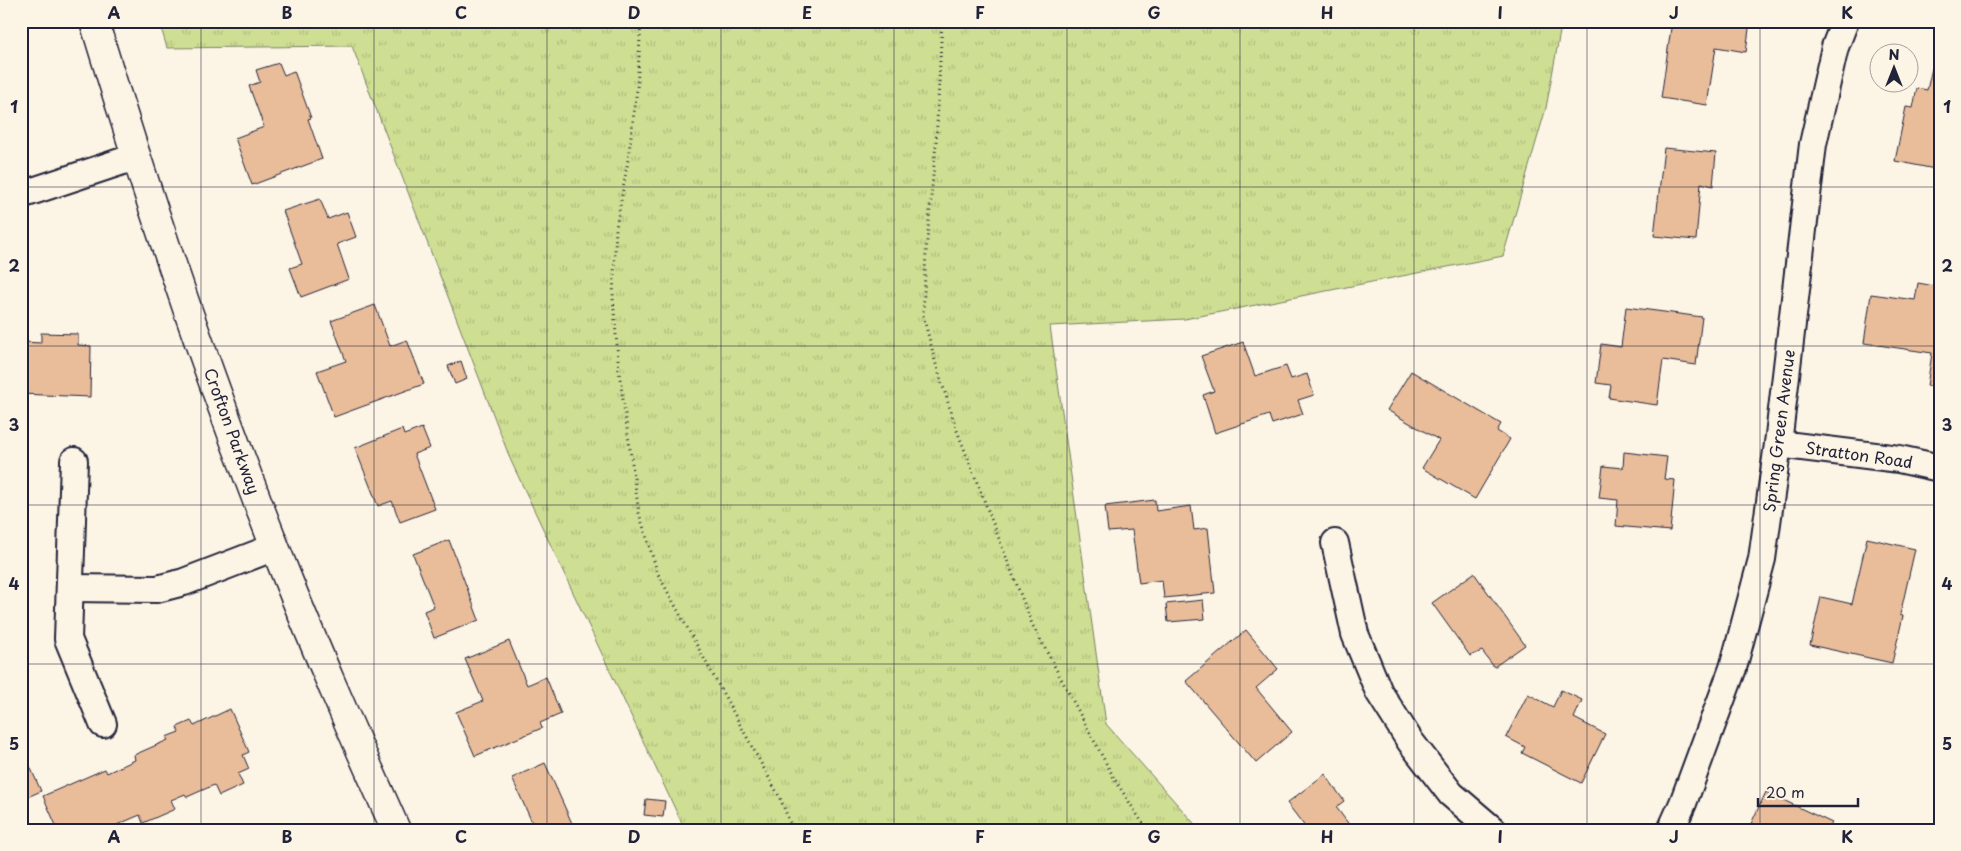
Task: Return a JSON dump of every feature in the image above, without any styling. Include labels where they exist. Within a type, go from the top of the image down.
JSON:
[{"type":"street","name":"Crofton Parkway","points":[[94,21],[135,157],[194,330],[275,547],[359,748],[396,830]]},
{"type":"street","name":"Spring Green Avenue","points":[[1671,830],[1684,803],[1733,668],[1762,560],[1778,444],[1813,144],[1836,47],[1845,21]]},
{"type":"street","points":[[21,195],[135,157]]},
{"type":"street","name":"Stratton Road","points":[[1778,444],[1899,459],[1940,468]]},
{"type":"street","points":[[74,461],[68,639],[102,724]]},
{"type":"street","points":[[1334,544],[1355,634],[1379,692],[1410,741],[1451,794],[1493,830]]},
{"type":"street","points":[[70,588],[156,589],[184,582],[275,547]]},
{"type":"path","points":[[641,21],[637,89],[627,167],[616,228],[612,298],[619,371],[639,513],[658,574],[772,782],[793,830]]},
{"type":"path","points":[[942,21],[936,143],[926,252],[924,315],[936,364],[956,428],[1032,624],[1115,780],[1148,830]]},
{"type":"green space","points":[[159,21],[1562,21],[1546,108],[1503,256],[1185,319],[1050,326],[1106,724],[1200,830],[685,830],[511,461],[352,46],[167,48]]},
{"type":"building","points":[[1672,21],[1750,21],[1746,52],[1716,47],[1707,105],[1661,98]]},
{"type":"building","points":[[279,63],[284,75],[294,71],[311,118],[308,119],[322,159],[252,185],[235,138],[264,127],[249,86],[260,82],[256,70]]},
{"type":"building","points":[[1932,68],[1940,70],[1940,170],[1895,161],[1906,107],[1913,108],[1918,88],[1927,90]]},
{"type":"building","points":[[1664,148],[1716,153],[1713,186],[1701,183],[1696,240],[1654,236]]},
{"type":"building","points":[[320,199],[328,219],[347,212],[356,237],[337,244],[349,279],[301,297],[290,268],[302,264],[283,211]]},
{"type":"building","points":[[1918,283],[1940,287],[1940,388],[1927,386],[1932,353],[1864,343],[1871,294],[1915,300]]},
{"type":"building","points":[[375,305],[390,346],[407,340],[424,384],[334,417],[317,371],[346,361],[331,321]]},
{"type":"building","points":[[1626,307],[1702,317],[1696,365],[1663,360],[1657,405],[1609,398],[1611,385],[1596,383],[1601,344],[1621,347]]},
{"type":"building","points":[[41,333],[78,334],[78,345],[91,346],[90,397],[21,394],[21,336],[24,336],[24,342],[41,343]]},
{"type":"building","points":[[1243,342],[1255,376],[1286,366],[1291,379],[1307,374],[1314,395],[1298,400],[1303,414],[1272,424],[1269,415],[1215,433],[1203,395],[1214,391],[1201,356]]},
{"type":"building","points":[[461,361],[467,379],[455,384],[448,366]]},
{"type":"building","points":[[1411,371],[1501,424],[1497,431],[1510,439],[1475,499],[1422,468],[1439,440],[1387,410]]},
{"type":"building","points":[[422,428],[430,448],[414,454],[435,509],[400,522],[392,501],[378,506],[355,448],[402,429],[404,435]]},
{"type":"building","points":[[1624,452],[1667,457],[1664,479],[1675,480],[1670,531],[1616,526],[1618,500],[1599,498],[1603,466],[1623,468]]},
{"type":"building","points":[[1155,500],[1156,511],[1191,506],[1194,530],[1208,528],[1215,593],[1164,598],[1162,580],[1139,583],[1132,530],[1108,532],[1105,506]]},
{"type":"building","points":[[1867,538],[1915,549],[1900,615],[1903,616],[1892,663],[1810,645],[1821,597],[1852,604]]},
{"type":"building","points":[[449,540],[479,620],[434,638],[424,611],[434,607],[413,554]]},
{"type":"building","points":[[1474,573],[1525,645],[1494,667],[1482,651],[1470,656],[1432,603]]},
{"type":"building","points":[[1203,600],[1205,619],[1168,622],[1166,604]]},
{"type":"building","points":[[1246,630],[1278,669],[1256,688],[1292,732],[1256,763],[1186,681]]},
{"type":"building","points":[[509,641],[527,685],[546,677],[561,714],[540,723],[542,728],[475,756],[456,712],[483,701],[465,659]]},
{"type":"building","points":[[1561,690],[1582,700],[1574,718],[1605,734],[1581,783],[1522,753],[1525,747],[1506,737],[1528,694],[1553,707]]},
{"type":"building","points":[[230,709],[249,752],[243,755],[249,769],[238,774],[243,785],[219,796],[214,785],[187,797],[185,794],[171,800],[175,809],[143,823],[140,815],[105,830],[58,830],[43,796],[105,769],[107,773],[135,760],[134,755],[168,740],[166,737],[179,732],[177,727],[191,721],[194,726]]},
{"type":"building","points":[[21,758],[24,764],[28,762],[41,791],[21,800]]},
{"type":"building","points":[[545,763],[575,830],[533,830],[535,829],[512,778]]},
{"type":"building","points":[[1325,774],[1344,801],[1336,807],[1353,830],[1304,830],[1306,828],[1287,803]]},
{"type":"building","points":[[1766,792],[1832,823],[1830,826],[1837,830],[1748,830]]},
{"type":"building","points":[[646,799],[665,801],[663,817],[644,815]]}]
